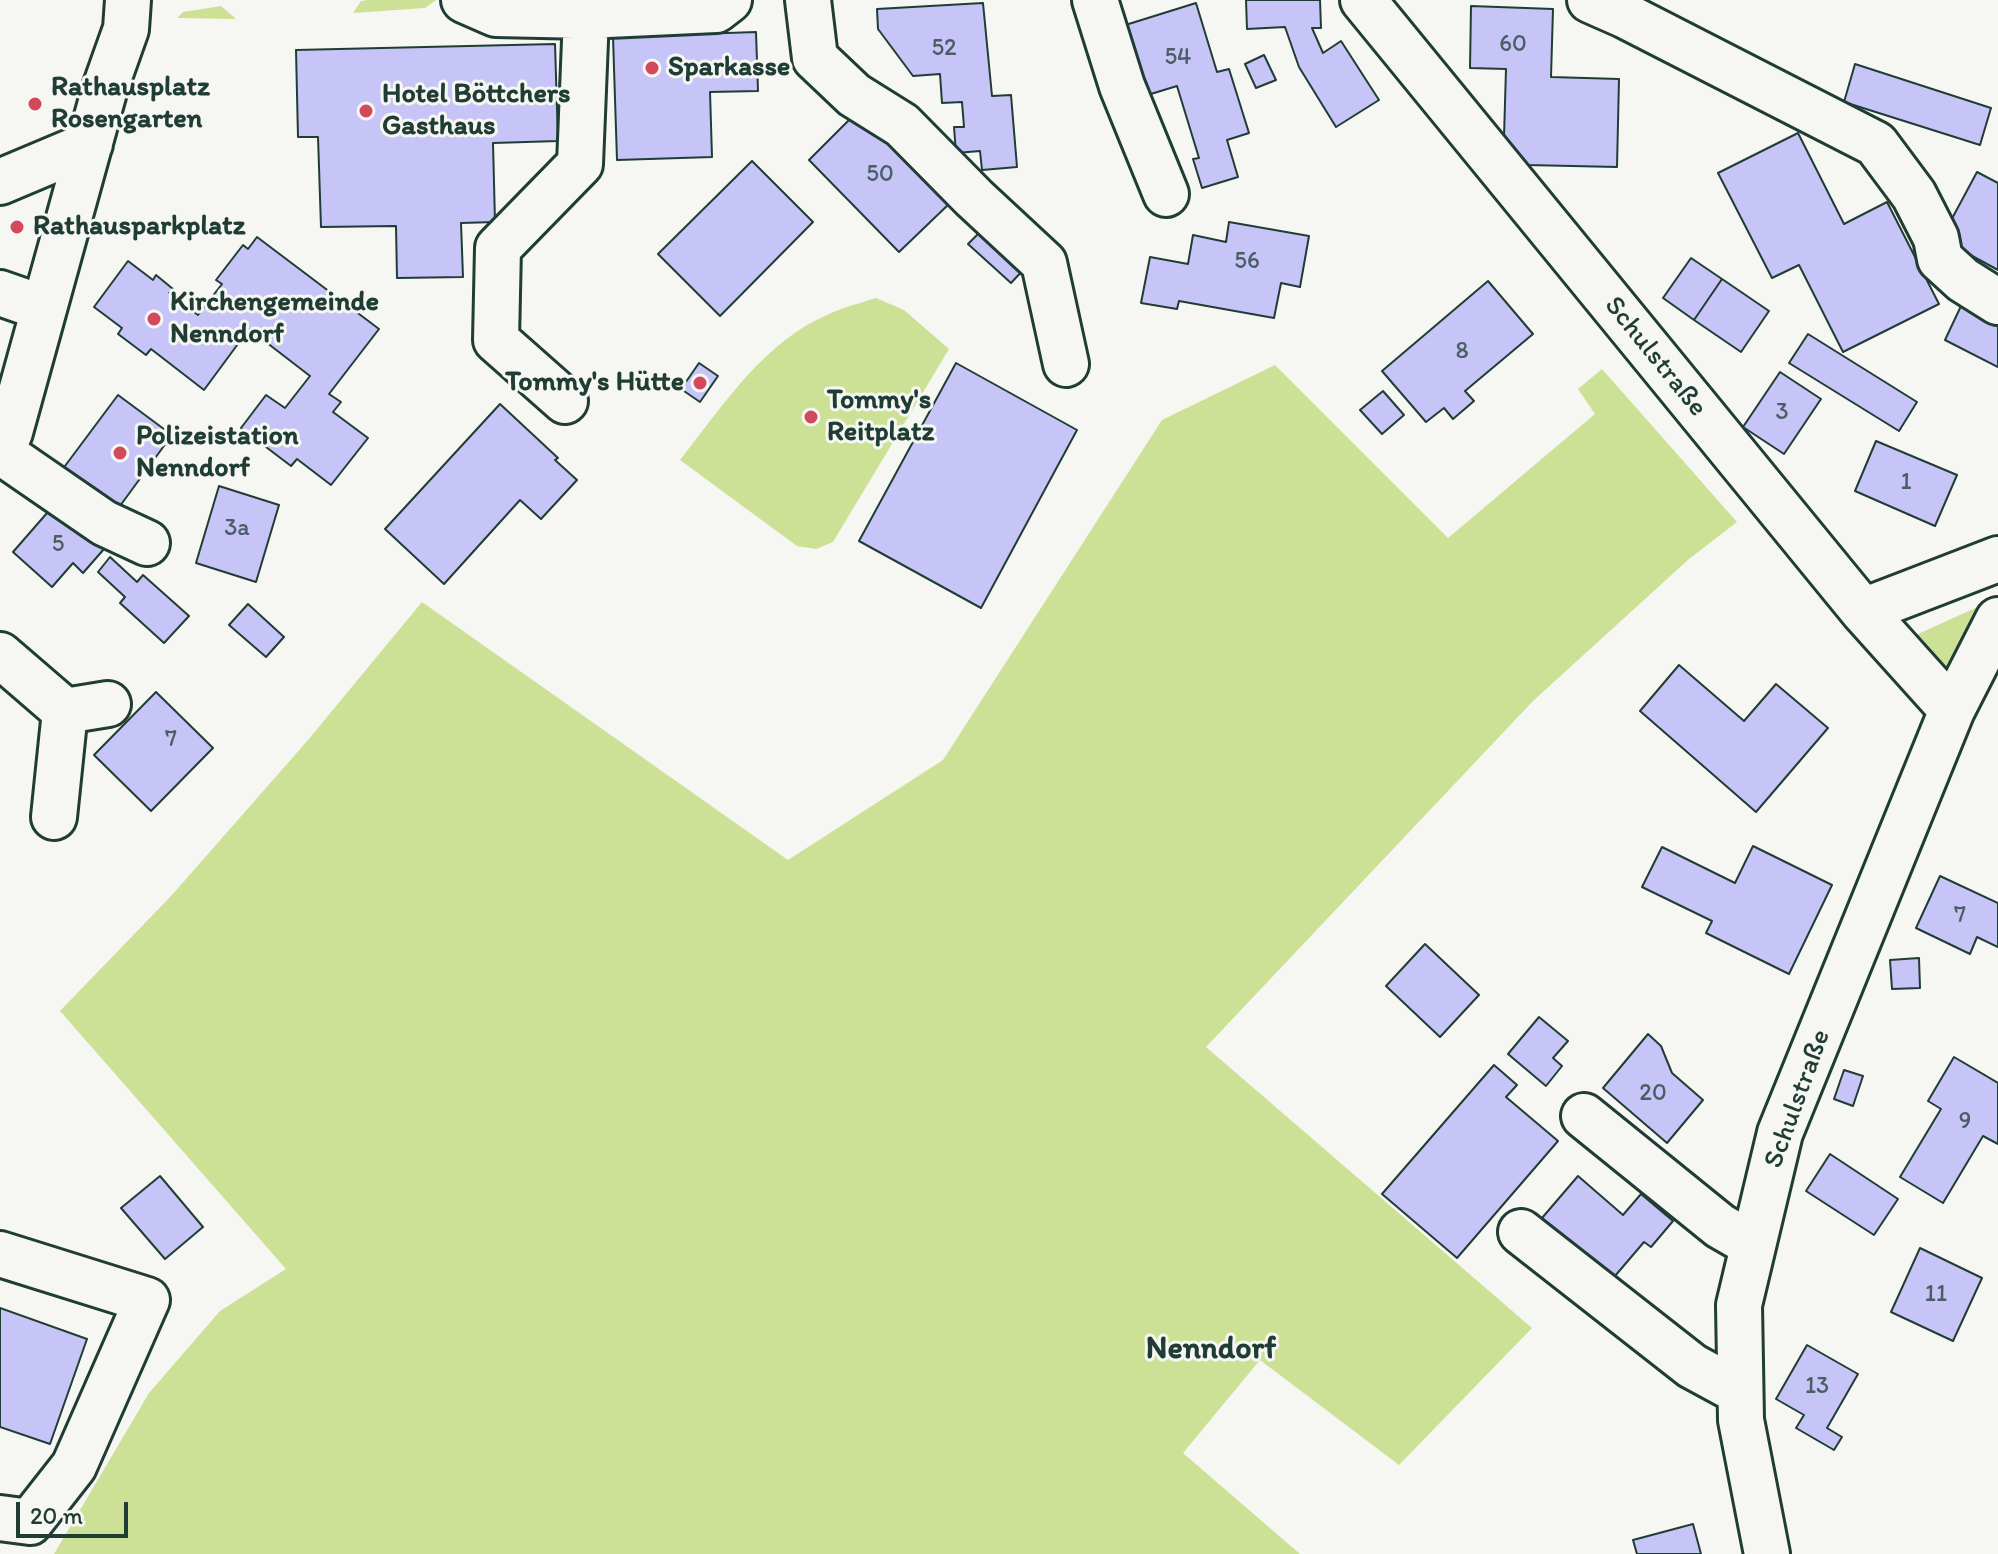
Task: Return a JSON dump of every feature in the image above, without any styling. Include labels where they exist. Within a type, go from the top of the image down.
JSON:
[{"type":"street","points":[[128,0],[126,29],[90,144],[10,432],[1,454],[104,523],[147,543]]},
{"type":"street","points":[[464,0],[474,7],[496,14],[586,16],[716,10],[729,0]]},
{"type":"street","points":[[808,0],[815,58],[854,95],[902,125],[1044,263],[1066,364]]},
{"type":"street","points":[[1095,0],[1122,86],[1166,194]]},
{"type":"street","name":"Schulstraße","points":[[1363,0],[1863,611],[1952,710]]},
{"type":"street","points":[[1590,0],[1876,144],[1914,195],[1936,238],[1940,259],[1963,280],[1998,302]]},
{"type":"street","points":[[565,401],[496,340],[498,248],[580,164],[586,16]]},
{"type":"street","points":[[0,182],[90,144]]},
{"type":"street","points":[[0,293],[43,308]]},
{"type":"street","points":[[1863,611],[1998,559]]},
{"type":"street","name":"Schulstraße","points":[[1767,1554],[1741,1420],[1739,1305],[1780,1133],[1952,710],[1998,620]]},
{"type":"street","points":[[0,655],[65,711],[108,704]]},
{"type":"street","points":[[54,817],[65,711]]},
{"type":"street","points":[[1584,1116],[1720,1226],[1753,1245]]},
{"type":"street","points":[[1521,1232],[1692,1366],[1740,1392]]},
{"type":"street","points":[[0,1254],[147,1300],[74,1466],[30,1522],[0,1518]]},
{"type":"green space","points":[[436,0],[425,8],[353,13],[361,1]]},
{"type":"green space","points":[[221,6],[236,19],[177,18],[183,12]]},
{"type":"green space","name":"Tommy's Reitplatz","points":[[876,298],[904,310],[949,349],[833,542],[816,549],[797,546],[680,460],[746,377],[784,341],[829,314]]},
{"type":"green space","points":[[1275,365],[1448,538],[1595,414],[1578,389],[1602,369],[1737,522],[1689,559],[1533,701],[1206,1047],[1532,1328],[1399,1465],[1260,1360],[1183,1453],[1300,1554],[54,1554],[149,1393],[220,1311],[286,1269],[60,1011],[172,895],[308,740],[422,602],[788,860],[943,760],[1162,420]]},
{"type":"green space","points":[[1982,605],[1944,680],[1907,639]]},
{"type":"building","points":[[1246,0],[1320,0],[1321,28],[1312,28],[1323,53],[1341,41],[1379,100],[1336,127],[1299,67],[1285,27],[1247,29]]},
{"type":"building","points":[[983,3],[992,96],[1011,95],[1017,167],[982,170],[980,151],[956,153],[954,127],[964,127],[962,102],[942,103],[940,74],[913,76],[878,29],[877,9]]},
{"type":"building","points":[[1196,3],[1217,72],[1229,69],[1249,133],[1227,140],[1238,177],[1202,188],[1193,159],[1199,158],[1177,86],[1141,97],[1119,27]]},
{"type":"building","points":[[1471,6],[1553,9],[1551,77],[1619,79],[1617,167],[1527,165],[1504,137],[1506,69],[1470,68]]},
{"type":"building","points":[[756,32],[758,91],[710,92],[712,157],[617,160],[613,37]]},
{"type":"building","points":[[555,44],[558,141],[493,143],[495,222],[461,223],[463,277],[397,278],[396,226],[321,227],[318,137],[298,137],[296,50]]},
{"type":"building","points":[[1264,55],[1276,80],[1256,88],[1245,64]]},
{"type":"building","points":[[1855,64],[1991,108],[1980,145],[1844,102]]},
{"type":"building","points":[[859,110],[950,203],[899,252],[809,160]]},
{"type":"building","points":[[1798,133],[1844,224],[1887,202],[1939,304],[1843,352],[1799,265],[1772,278],[1718,173]]},
{"type":"building","points":[[752,161],[813,222],[720,316],[658,254]]},
{"type":"building","points":[[1977,172],[1998,183],[1998,270],[1941,239]]},
{"type":"building","points":[[1229,222],[1309,236],[1300,287],[1281,283],[1274,318],[1179,301],[1177,309],[1141,303],[1150,257],[1188,264],[1193,235],[1226,242]]},
{"type":"building","points":[[984,228],[1026,267],[1011,283],[968,244]]},
{"type":"building","points":[[257,237],[379,329],[329,394],[341,402],[333,412],[368,438],[331,485],[297,459],[291,466],[241,428],[266,395],[285,408],[310,376],[249,329],[204,390],[151,349],[146,355],[118,334],[122,328],[94,307],[128,261],[153,280],[156,275],[173,289],[169,293],[198,315],[222,284],[216,280],[243,245],[248,249]]},
{"type":"building","points":[[1691,258],[1722,279],[1694,320],[1663,298]]},
{"type":"building","points":[[1722,279],[1769,311],[1741,352],[1694,320]]},
{"type":"building","points":[[1488,281],[1533,334],[1465,391],[1474,401],[1453,419],[1444,408],[1426,422],[1382,371]]},
{"type":"building","points":[[1961,306],[1998,324],[1998,367],[1945,340]]},
{"type":"building","points":[[1808,334],[1917,402],[1899,431],[1789,363]]},
{"type":"building","name":"Tommy's Hütte","points":[[699,363],[718,376],[700,402],[681,389]]},
{"type":"building","points":[[956,363],[1077,430],[981,608],[859,541]]},
{"type":"building","points":[[1780,372],[1821,399],[1784,454],[1743,427]]},
{"type":"building","points":[[1383,391],[1404,415],[1382,434],[1360,410]]},
{"type":"building","points":[[118,395],[172,435],[117,510],[62,470]]},
{"type":"building","points":[[500,404],[577,480],[541,519],[520,500],[444,584],[385,529]]},
{"type":"building","points":[[1876,441],[1957,475],[1935,526],[1855,491]]},
{"type":"building","points":[[219,486],[279,505],[256,582],[196,563]]},
{"type":"building","points":[[54,505],[104,549],[83,573],[73,563],[52,587],[13,552]]},
{"type":"building","points":[[110,557],[137,582],[143,575],[189,616],[164,643],[120,603],[125,597],[98,572]]},
{"type":"building","points":[[248,604],[284,637],[266,657],[229,625]]},
{"type":"building","points":[[1679,665],[1744,721],[1776,684],[1828,728],[1756,812],[1640,711]]},
{"type":"building","points":[[156,692],[213,748],[151,811],[94,755]]},
{"type":"building","points":[[1753,846],[1832,885],[1789,974],[1706,933],[1712,921],[1642,887],[1662,847],[1735,883]]},
{"type":"building","points":[[1940,876],[1998,903],[1998,947],[1977,937],[1970,954],[1916,928]]},
{"type":"building","points":[[1425,944],[1479,995],[1440,1037],[1386,986]]},
{"type":"building","points":[[1919,958],[1920,988],[1892,989],[1890,960]]},
{"type":"building","points":[[1539,1017],[1568,1041],[1553,1058],[1562,1066],[1546,1086],[1508,1054]]},
{"type":"building","points":[[1648,1034],[1661,1046],[1672,1073],[1703,1100],[1667,1143],[1603,1088]]},
{"type":"building","points":[[1954,1057],[1998,1083],[1998,1144],[1983,1136],[1943,1203],[1900,1177],[1941,1109],[1928,1101]]},
{"type":"building","points":[[1494,1065],[1517,1085],[1506,1097],[1558,1141],[1457,1258],[1382,1194]]},
{"type":"building","points":[[1844,1070],[1863,1076],[1853,1106],[1834,1099]]},
{"type":"building","points":[[1830,1154],[1898,1199],[1874,1235],[1806,1191]]},
{"type":"building","points":[[160,1176],[203,1227],[165,1259],[121,1208]]},
{"type":"building","points":[[1578,1176],[1623,1215],[1641,1194],[1673,1221],[1651,1247],[1644,1242],[1609,1283],[1556,1238],[1560,1233],[1542,1218]]},
{"type":"building","points":[[1920,1248],[1982,1278],[1953,1341],[1891,1312]]},
{"type":"building","points":[[0,1308],[87,1339],[50,1444],[0,1427]]},
{"type":"building","points":[[1807,1345],[1858,1374],[1827,1428],[1842,1437],[1834,1450],[1796,1428],[1804,1415],[1776,1399]]},
{"type":"building","points":[[1693,1524],[1701,1554],[1637,1554],[1633,1540]]},
{"type":"place","name":"Sparkasse","points":[[652,68]]},
{"type":"place","name":"Rathausplatz Rosengarten","points":[[35,104]]},
{"type":"place","name":"Hotel Böttchers Gasthaus","points":[[366,111]]},
{"type":"place","name":"Rathausparkplatz","points":[[17,227]]},
{"type":"place","name":"Kirchengemeinde Nenndorf","points":[[154,319]]},
{"type":"place","name":"Tommy's Hütte","points":[[700,383]]},
{"type":"place","name":"Tommy's Reitplatz","points":[[811,417]]},
{"type":"place","name":"Polizeistation Nenndorf","points":[[120,453]]},
{"type":"district","name":"Nenndorf","points":[[1211,1350]]}]
